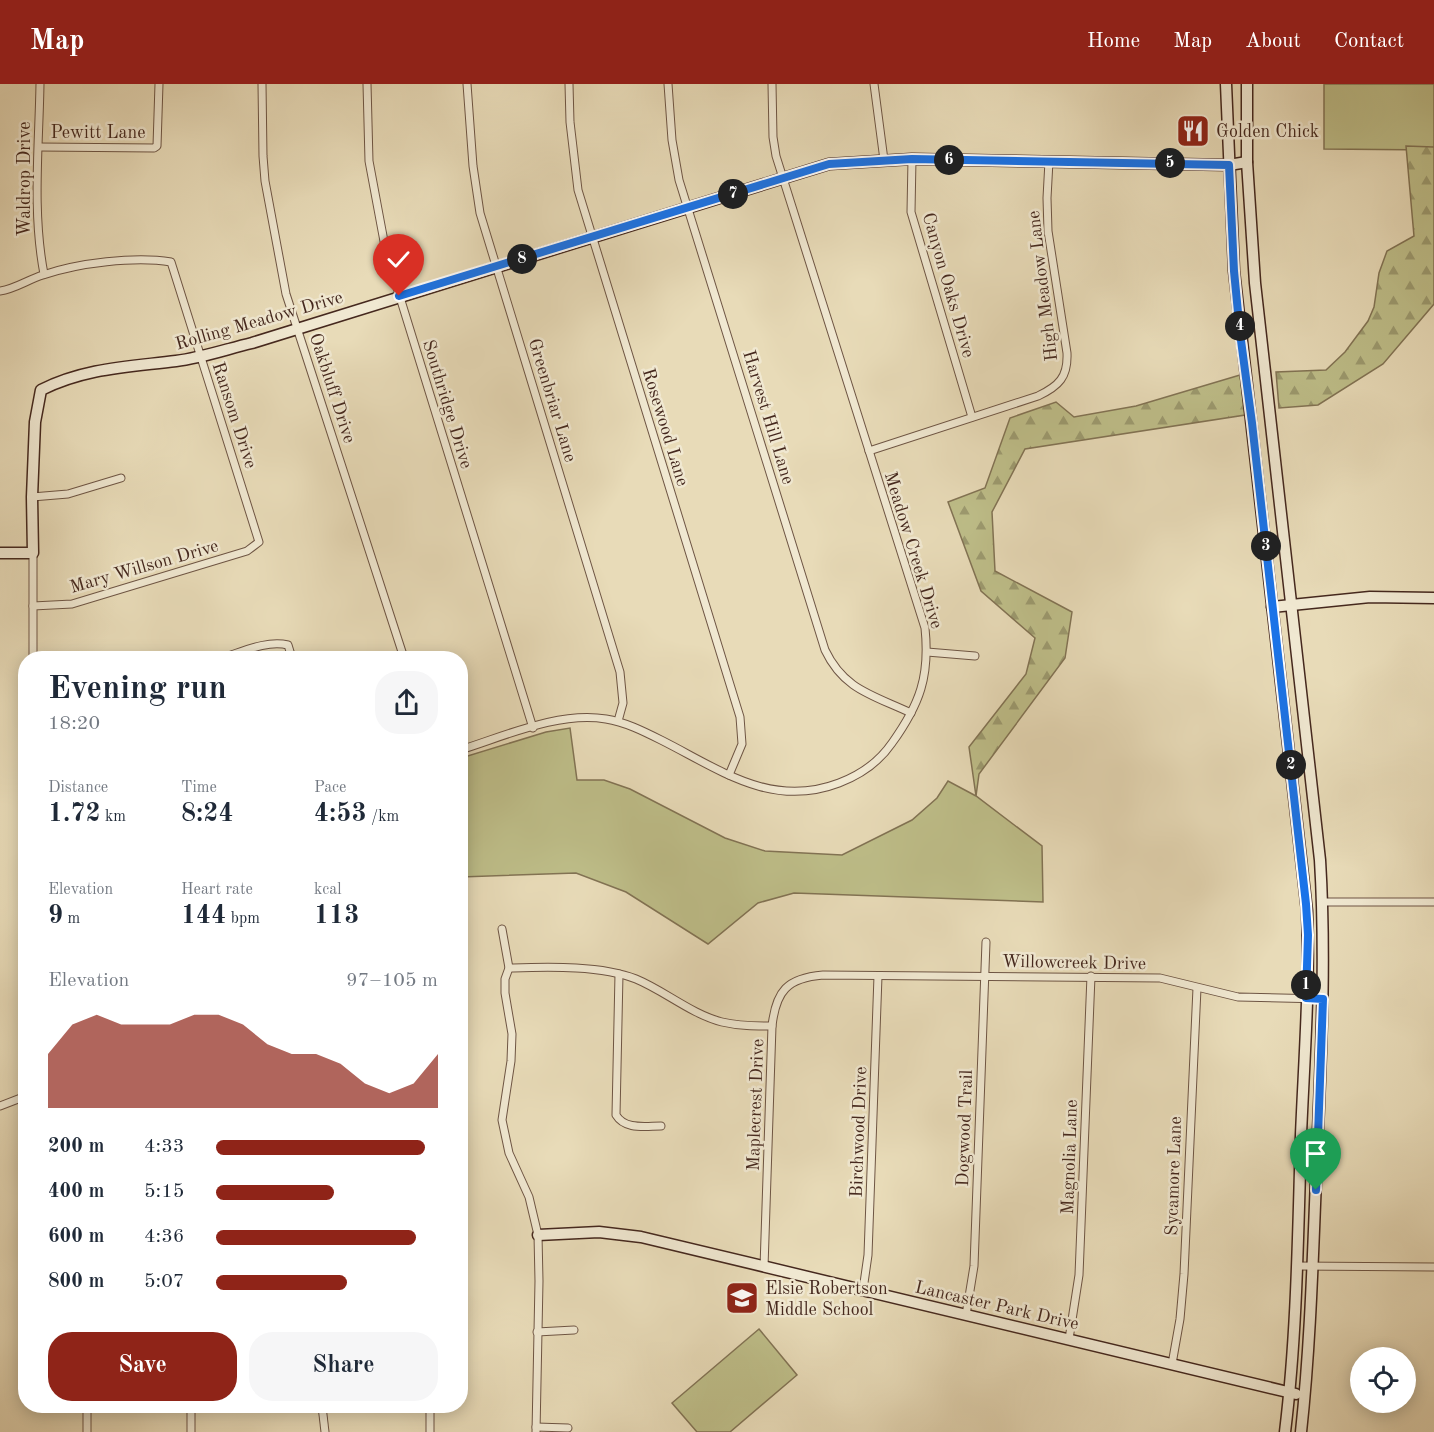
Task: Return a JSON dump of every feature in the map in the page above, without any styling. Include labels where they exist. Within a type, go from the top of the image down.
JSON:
[{"type":"main road","points":[[1226,84],[1234,271],[1291,761],[1308,935],[1297,1266],[1285,1432]]},
{"type":"main road","points":[[1247,84],[1247,162],[1255,283],[1309,758],[1323,902],[1323,999],[1312,1266],[1301,1432]]},
{"type":"main road","name":"Rolling Meadow Drive","points":[[32,497],[35,422],[41,390],[58,382],[105,369],[178,361],[252,343],[829,164],[912,159],[1229,165],[1247,162]]},
{"type":"main road","points":[[1257,467],[1276,465]]},
{"type":"main road","points":[[0,553],[33,553],[32,497]]},
{"type":"main road","points":[[1272,607],[1370,597],[1434,598]]},
{"type":"main road","points":[[1291,761],[1309,758]]},
{"type":"main road","points":[[1306,904],[1323,902]]},
{"type":"main road","name":"Lancaster Park Drive","points":[[538,1235],[599,1232],[641,1237],[1289,1394],[1305,1395]]},
{"type":"street","name":"Waldrop Drive","points":[[40,84],[39,248],[44,274]]},
{"type":"street","name":"Pewitt Lane","points":[[39,147],[154,148],[157,146],[159,84]]},
{"type":"street","name":"Oakbluff Drive","points":[[262,84],[265,181],[286,294],[402,651]]},
{"type":"street","name":"Southridge Drive","points":[[367,84],[368,139],[372,178],[386,252],[533,728]]},
{"type":"street","name":"Greenbriar Lane","points":[[467,84],[473,166],[480,213],[620,672],[623,703],[618,721]]},
{"type":"street","name":"Rosewood Lane","points":[[569,84],[570,122],[578,190],[740,717],[742,744],[729,775]]},
{"type":"street","name":"Harvest Hill Lane","points":[[668,84],[673,150],[679,180],[825,650],[833,667],[842,678],[865,692],[911,713]]},
{"type":"street","name":"Meadow Creek Drive","points":[[468,748],[555,721],[603,718],[642,730],[729,775],[760,788],[799,792],[830,786],[852,778],[884,755],[911,713],[926,670],[925,628],[776,156],[773,137],[772,84]]},
{"type":"street","points":[[874,84],[884,160]]},
{"type":"street","name":"Canyon Oaks Drive","points":[[912,159],[911,212],[972,417]]},
{"type":"street","name":"High Meadow Lane","points":[[869,451],[1038,396],[1053,389],[1064,375],[1067,365],[1048,231],[1049,161]]},
{"type":"street","name":"Ransom Drive","points":[[44,274],[104,262],[151,259],[171,262],[260,542]]},
{"type":"street","points":[[0,291],[44,274]]},
{"type":"street","points":[[32,497],[68,494],[121,478]]},
{"type":"street","name":"Mary Willson Drive","points":[[33,606],[72,604],[248,551],[260,542]]},
{"type":"street","points":[[33,553],[33,651]]},
{"type":"street","points":[[245,651],[272,643],[288,645],[290,651]]},
{"type":"street","points":[[927,652],[975,656]]},
{"type":"street","points":[[1323,902],[1434,902]]},
{"type":"street","points":[[502,929],[509,968],[505,993],[512,1034],[511,1061],[502,1120],[509,1153],[529,1197],[538,1235],[536,1430],[568,1428]]},
{"type":"street","name":"Dogwood Trail","points":[[966,1315],[974,1266],[986,942]]},
{"type":"street","points":[[509,968],[562,968],[619,974],[636,979],[720,1022],[772,1026]]},
{"type":"street","points":[[619,974],[616,1115],[620,1121],[631,1126],[661,1126]]},
{"type":"street","name":"Willowcreek Drive","points":[[823,975],[1160,978],[1238,996],[1323,999]]},
{"type":"street","name":"Maplecrest Drive","points":[[764,1267],[772,1026],[778,996],[786,987],[808,976],[823,975]]},
{"type":"street","name":"Birchwood Drive","points":[[863,1290],[868,1255],[878,975]]},
{"type":"street","name":"Magnolia Lane","points":[[1069,1339],[1079,1275],[1091,976]]},
{"type":"street","name":"Sycamore Lane","points":[[1172,1364],[1183,1297],[1197,988]]},
{"type":"street","points":[[0,1106],[18,1099]]},
{"type":"street","points":[[1297,1266],[1434,1268]]},
{"type":"street","points":[[537,1332],[574,1330]]},
{"type":"street","points":[[87,1413],[87,1432]]},
{"type":"street","points":[[190,1432],[191,1413]]},
{"type":"street","points":[[322,1413],[325,1432]]},
{"type":"street","points":[[430,1413],[430,1432]]},
{"type":"green space","points":[[1324,84],[1434,84],[1434,150],[1324,149]]},
{"type":"green space","points":[[1406,146],[1434,147],[1434,304],[1383,364],[1318,405],[1279,408],[1276,372],[1326,370],[1345,352],[1368,321],[1374,307],[1379,273],[1387,251],[1414,236]]},
{"type":"green space","points":[[1240,375],[1245,415],[1025,449],[992,512],[995,571],[1072,612],[1065,658],[979,774],[976,796],[969,747],[1026,674],[1035,638],[981,591],[948,502],[985,488],[1010,418],[1056,402],[1074,417],[1136,406]]},
{"type":"green space","points":[[570,728],[577,780],[604,780],[630,789],[725,838],[765,851],[842,855],[912,820],[937,798],[948,781],[976,796],[1042,846],[1043,902],[794,893],[758,903],[708,944],[626,892],[576,873],[468,877],[468,756],[546,732]]},
{"type":"green space","points":[[759,1329],[797,1375],[730,1432],[697,1432],[672,1403]]},
{"type":"place","name":"Golden Chick","points":[[1193,131]]},
{"type":"place","name":"Elsie Robertson Middle School","points":[[742,1298]]},
{"type":"route","points":[[399,296],[829,164],[912,159],[1229,165],[1234,271],[1240,333],[1306,904],[1308,935],[1306,998],[1323,999],[1316,1190]]}]
